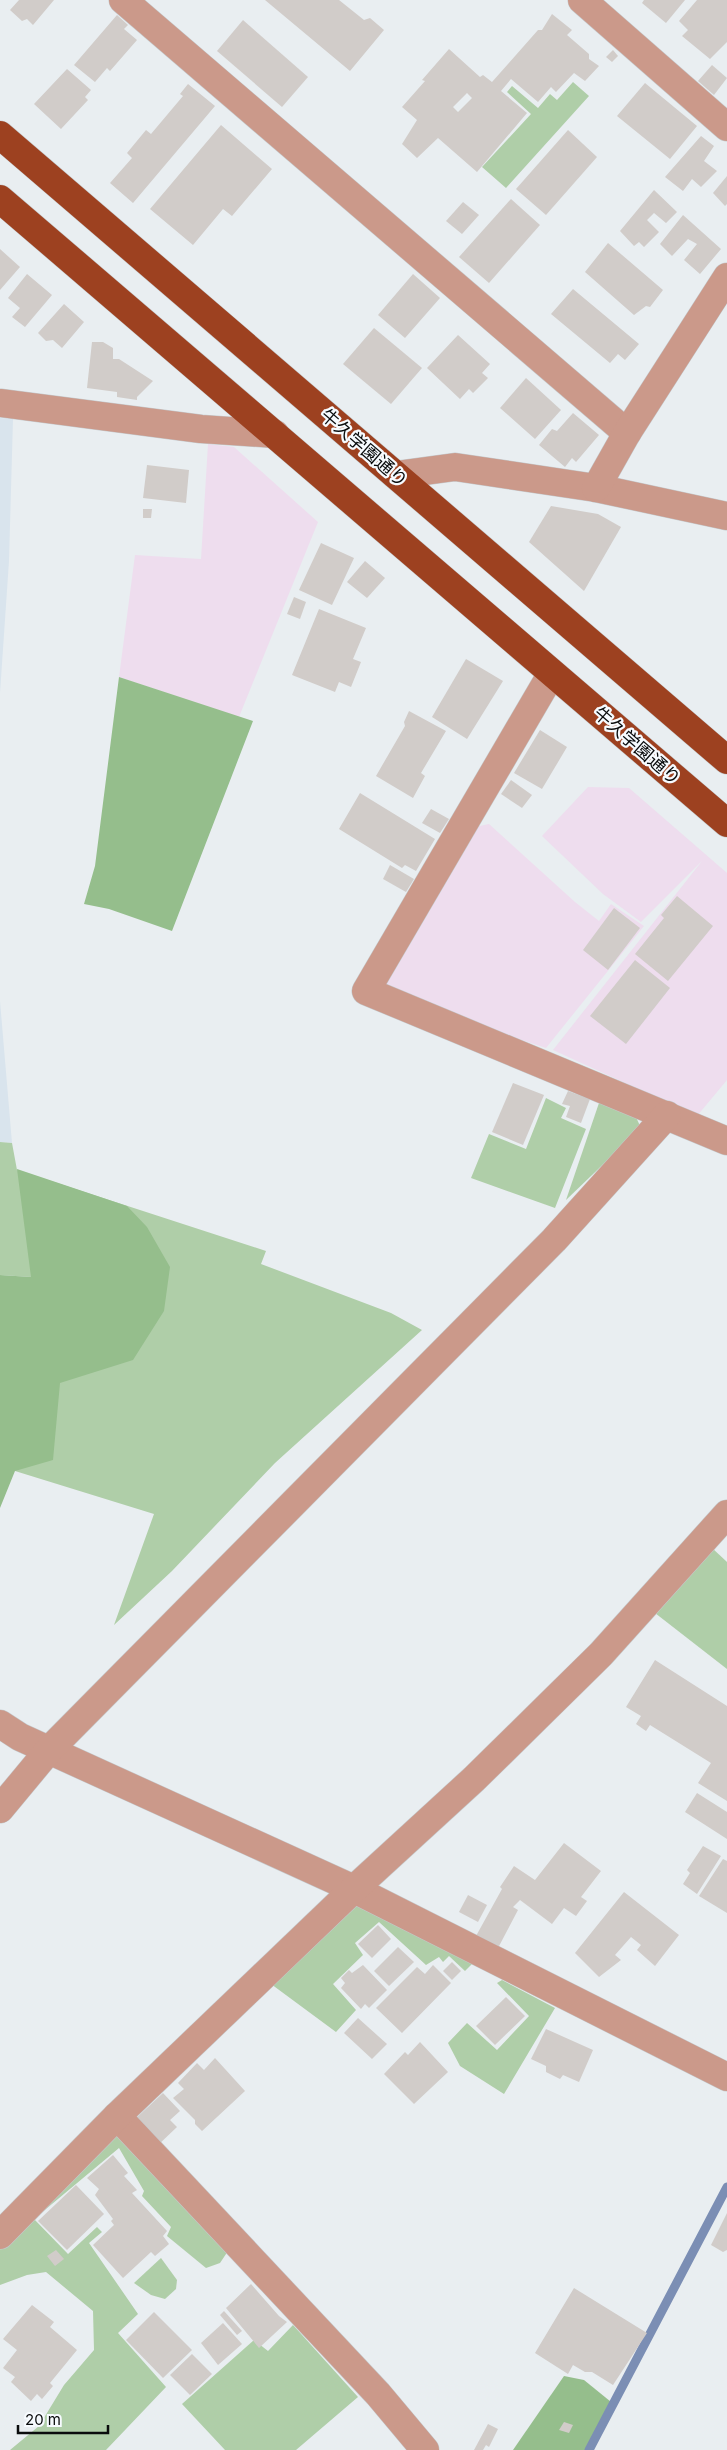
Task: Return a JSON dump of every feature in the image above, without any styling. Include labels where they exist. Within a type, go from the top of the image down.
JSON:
[{"type":"highway","name":"牛久学園通り","points":[[0,136],[727,760]]},
{"type":"highway","name":"牛久学園通り","points":[[0,200],[727,823]]},
{"type":"street","points":[[124,0],[627,433]]},
{"type":"street","points":[[582,0],[727,127]]},
{"type":"street","points":[[596,488],[627,433],[727,277]]},
{"type":"street","points":[[0,383],[12,405],[202,429],[275,434]]},
{"type":"street","points":[[396,475],[455,467],[596,488],[727,516]]},
{"type":"street","points":[[552,672],[366,991],[727,1141]]},
{"type":"street","points":[[0,1809],[49,1750],[554,1240],[667,1115]]},
{"type":"street","points":[[0,2236],[118,2116],[354,1889],[474,1779],[601,1654],[727,1514]]},
{"type":"street","points":[[0,1724],[20,1737],[354,1889],[727,2077]]},
{"type":"street","points":[[118,2116],[378,2394],[425,2450]]},
{"type":"shaded area","points":[[0,418],[13,419],[9,561],[0,693]]},
{"type":"shaded area","points":[[208,444],[234,447],[318,522],[239,717],[119,677],[135,555],[201,559]]},
{"type":"shaded area","points":[[588,787],[629,788],[727,873],[727,1080],[697,1116],[553,1050],[702,861],[641,922],[603,894],[542,836]]},
{"type":"shaded area","points":[[489,824],[575,902],[599,921],[611,904],[644,926],[546,1048],[485,1028],[387,990],[382,976],[471,828]]},
{"type":"shaded area","points":[[0,1001],[12,1143],[0,1142]]},
{"type":"green space","points":[[573,82],[589,96],[506,188],[482,167],[531,114],[507,92],[512,86],[538,108],[550,94],[557,100]]},
{"type":"green space","points":[[119,677],[253,721],[172,931],[109,909],[84,904],[95,866]]},
{"type":"green space","points":[[546,1098],[566,1108],[561,1118],[586,1129],[555,1208],[471,1178],[489,1134],[526,1149]]},
{"type":"green space","points":[[600,1100],[635,1115],[641,1128],[566,1200]]},
{"type":"green space","points":[[0,1142],[12,1143],[17,1170],[266,1251],[261,1264],[391,1313],[422,1330],[275,1463],[172,1571],[114,1625],[154,1514],[15,1471],[31,1277],[0,1275]]},
{"type":"green space","points":[[17,1169],[127,1206],[147,1227],[170,1267],[164,1311],[133,1360],[60,1383],[53,1460],[15,1471],[0,1508],[0,1275],[31,1277]]},
{"type":"green space","points":[[711,1547],[727,1562],[727,1669],[655,1613]]},
{"type":"green space","points":[[360,1901],[473,1963],[465,1971],[449,1956],[443,1962],[439,1957],[426,1965],[379,1922],[355,1943],[363,1955],[333,1984],[356,2010],[336,2032],[271,1984]]},
{"type":"green space","points":[[502,1980],[555,2008],[504,2094],[460,2066],[448,2043],[467,2023],[497,2050],[529,2016],[497,1983]]},
{"type":"green space","points":[[117,2132],[230,2248],[220,2263],[206,2268],[167,2236],[171,2227],[142,2196],[144,2191],[119,2148],[34,2219],[68,2254],[97,2227],[102,2232],[89,2243],[138,2314],[118,2333],[166,2387],[106,2450],[10,2450],[39,2426],[64,2385],[94,2350],[93,2311],[46,2272],[27,2275],[0,2285],[0,2248]]},
{"type":"green space","points":[[161,2258],[177,2280],[176,2289],[165,2299],[151,2295],[134,2283]]},
{"type":"green space","points":[[293,2325],[358,2397],[296,2450],[225,2450],[182,2404],[254,2340],[268,2351]]},
{"type":"green space","points":[[564,2376],[584,2380],[616,2406],[593,2450],[513,2450]]},
{"type":"building","points":[[19,0],[54,0],[33,25],[27,19],[22,21],[10,10]]},
{"type":"building","points":[[265,0],[339,0],[364,20],[370,18],[384,30],[350,71]]},
{"type":"building","points":[[644,0],[685,0],[666,23],[642,3]]},
{"type":"building","points":[[697,0],[727,0],[727,42],[710,59],[682,36],[688,30],[679,21]]},
{"type":"building","points":[[552,14],[572,30],[567,35],[589,54],[589,59],[599,66],[585,81],[574,73],[556,92],[551,87],[538,102],[511,79],[501,91],[527,113],[477,172],[438,138],[417,158],[402,144],[417,120],[402,107],[425,81],[422,80],[449,49],[480,77],[483,75],[492,82],[538,30],[542,30]],"holes":[[[467,93],[472,98],[458,112],[453,107]]]},
{"type":"building","points":[[117,15],[128,25],[124,29],[137,40],[110,71],[107,68],[95,82],[74,65]]},
{"type":"building","points":[[243,20],[308,77],[282,107],[217,51]]},
{"type":"building","points":[[613,50],[618,56],[612,62],[606,57]]},
{"type":"building","points":[[712,65],[727,78],[714,95],[698,81]]},
{"type":"building","points":[[67,69],[91,90],[85,97],[88,100],[61,129],[34,104]]},
{"type":"building","points":[[645,83],[697,126],[670,159],[617,116]]},
{"type":"building","points":[[188,84],[215,106],[133,203],[110,183],[132,158],[127,153],[146,130],[151,134],[183,96],[180,94]]},
{"type":"building","points":[[221,125],[272,169],[232,216],[223,209],[193,245],[150,209]]},
{"type":"building","points":[[568,130],[597,157],[546,215],[516,189]]},
{"type":"building","points":[[701,136],[714,146],[704,161],[717,171],[701,187],[692,179],[683,191],[665,177]]},
{"type":"building","points":[[727,176],[727,204],[725,206],[713,193]]},
{"type":"building","points":[[654,190],[677,212],[666,223],[654,213],[647,220],[659,232],[644,247],[639,242],[634,246],[620,231]]},
{"type":"building","points":[[511,199],[540,225],[489,283],[459,257]]},
{"type":"building","points":[[463,202],[479,215],[462,234],[446,221]]},
{"type":"building","points":[[683,215],[721,249],[700,274],[684,260],[697,244],[688,239],[672,256],[660,244]]},
{"type":"building","points":[[608,243],[663,290],[650,307],[646,306],[634,315],[585,272]]},
{"type":"building","points":[[0,249],[20,267],[0,290]]},
{"type":"building","points":[[27,274],[52,295],[25,327],[12,317],[20,308],[8,298]]},
{"type":"building","points":[[413,274],[440,298],[405,338],[378,315]]},
{"type":"building","points":[[573,289],[639,344],[625,360],[618,354],[610,363],[551,314]]},
{"type":"building","points":[[64,304],[84,322],[62,348],[53,340],[46,341],[38,333]]},
{"type":"building","points":[[374,328],[422,368],[391,404],[343,364]]},
{"type":"building","points":[[458,335],[490,364],[482,373],[488,378],[473,393],[469,389],[460,399],[427,368]]},
{"type":"building","points":[[92,342],[103,342],[113,348],[113,359],[119,359],[153,381],[137,397],[137,400],[117,397],[117,392],[87,388]]},
{"type":"building","points":[[526,378],[561,410],[535,439],[500,408]]},
{"type":"building","points":[[573,413],[599,435],[576,462],[572,458],[565,467],[539,445],[552,429],[557,431]]},
{"type":"building","points":[[147,465],[189,470],[186,503],[143,498]]},
{"type":"building","points":[[551,506],[598,514],[621,527],[584,591],[529,542]]},
{"type":"building","points":[[143,509],[152,509],[151,518],[143,518]]},
{"type":"building","points":[[321,543],[354,558],[332,605],[299,590]]},
{"type":"building","points":[[365,561],[385,578],[367,598],[347,582]]},
{"type":"building","points":[[294,597],[306,602],[300,619],[287,614]]},
{"type":"building","points":[[319,609],[366,628],[353,659],[361,662],[351,687],[339,682],[335,692],[292,675]]},
{"type":"building","points":[[466,659],[503,681],[467,739],[432,717]]},
{"type":"building","points":[[409,711],[446,731],[421,773],[425,776],[413,798],[376,776],[405,726],[404,722]]},
{"type":"building","points":[[540,730],[567,747],[542,789],[514,773]]},
{"type":"building","points":[[511,780],[532,795],[522,808],[501,794]]},
{"type":"building","points":[[360,793],[435,839],[416,871],[405,865],[402,868],[339,829]]},
{"type":"building","points":[[431,809],[449,819],[440,833],[422,823]]},
{"type":"building","points":[[390,865],[414,879],[406,892],[383,879]]},
{"type":"building","points":[[677,896],[713,926],[668,981],[635,954],[664,918],[661,915]]},
{"type":"building","points":[[614,908],[640,928],[608,970],[583,950]]},
{"type":"building","points":[[635,960],[670,988],[626,1044],[590,1016]]},
{"type":"building","points":[[513,1083],[544,1095],[523,1145],[492,1132]]},
{"type":"building","points":[[568,1091],[590,1099],[581,1123],[566,1117],[570,1106],[562,1104]]},
{"type":"building","points":[[655,1660],[727,1706],[727,1801],[698,1783],[711,1763],[650,1725],[646,1731],[636,1724],[641,1716],[626,1707]]},
{"type":"building","points":[[697,1793],[727,1812],[727,1839],[685,1812]]},
{"type":"building","points":[[564,1843],[601,1871],[581,1897],[587,1901],[576,1916],[564,1908],[552,1924],[520,1900],[513,1907],[518,1910],[498,1948],[476,1936],[502,1889],[500,1887],[514,1866],[535,1880]]},
{"type":"building","points":[[703,1846],[721,1856],[697,1894],[683,1884],[690,1873],[687,1870]]},
{"type":"building","points":[[723,1859],[727,1861],[727,1913],[699,1896]]},
{"type":"building","points":[[624,1892],[679,1935],[655,1966],[637,1950],[641,1945],[631,1937],[615,1955],[621,1960],[599,1977],[575,1953]]},
{"type":"building","points":[[468,1895],[487,1905],[478,1922],[459,1912]]},
{"type":"building","points":[[378,1925],[391,1939],[372,1958],[358,1944]]},
{"type":"building","points":[[398,1947],[414,1962],[389,1986],[374,1971]]},
{"type":"building","points":[[452,1962],[461,1971],[452,1980],[443,1971]]},
{"type":"building","points":[[363,1965],[387,1990],[369,2008],[365,2004],[361,2009],[341,1988],[345,1983],[341,1978],[349,1970],[352,1973]]},
{"type":"building","points":[[433,1965],[451,1983],[402,2033],[376,2008],[417,1967],[425,1974]]},
{"type":"building","points":[[506,1997],[525,2016],[495,2045],[476,2026]]},
{"type":"building","points":[[358,2018],[387,2044],[372,2059],[344,2033]]},
{"type":"building","points":[[546,2029],[593,2050],[579,2082],[563,2075],[560,2079],[546,2072],[546,2066],[531,2059]]},
{"type":"building","points":[[420,2042],[448,2072],[414,2104],[384,2074],[405,2052],[408,2055]]},
{"type":"building","points":[[215,2058],[245,2091],[202,2131],[195,2124],[195,2120],[173,2098],[184,2089],[178,2083],[197,2063],[204,2070]]},
{"type":"building","points":[[163,2093],[180,2111],[170,2120],[177,2127],[157,2146],[133,2121]]},
{"type":"building","points":[[113,2155],[128,2173],[124,2176],[137,2190],[132,2193],[167,2231],[163,2236],[169,2244],[155,2256],[151,2252],[123,2278],[93,2245],[114,2225],[111,2221],[113,2219],[95,2195],[99,2189],[87,2178]]},
{"type":"building","points":[[76,2185],[104,2214],[67,2250],[38,2221]]},
{"type":"building","points":[[727,2213],[727,2250],[723,2252],[711,2245]]},
{"type":"building","points":[[56,2250],[64,2259],[55,2266],[47,2256]]},
{"type":"building","points":[[251,2284],[279,2316],[287,2322],[259,2348],[226,2308]]},
{"type":"building","points":[[574,2288],[647,2333],[613,2385],[592,2372],[585,2372],[573,2365],[568,2374],[535,2353]]},
{"type":"building","points":[[32,2305],[54,2322],[50,2327],[77,2350],[50,2383],[53,2386],[42,2399],[37,2394],[31,2401],[11,2382],[15,2377],[3,2368],[17,2350],[3,2339]]},
{"type":"building","points":[[224,2311],[242,2331],[237,2335],[220,2315]]},
{"type":"building","points":[[154,2312],[192,2350],[163,2378],[126,2340]]},
{"type":"building","points":[[223,2323],[242,2344],[218,2365],[201,2343]]},
{"type":"building","points":[[192,2354],[212,2374],[190,2395],[170,2375]]},
{"type":"building","points":[[564,2422],[573,2425],[569,2433],[559,2430]]},
{"type":"building","points":[[488,2424],[498,2429],[489,2447],[486,2445],[483,2450],[474,2450]]},
{"type":"waterway","points":[[589,2450],[727,2187]]}]
